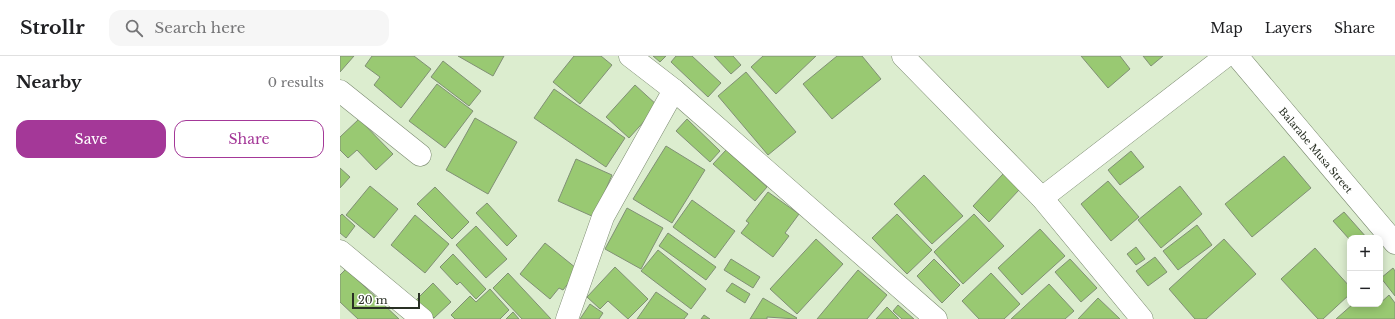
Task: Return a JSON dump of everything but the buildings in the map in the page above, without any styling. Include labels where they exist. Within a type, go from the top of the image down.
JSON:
[{"type":"street","points":[[630,56],[674,90],[936,319]]},
{"type":"street","points":[[903,56],[1042,198],[1142,319]]},
{"type":"street","points":[[1042,198],[1226,56]]},
{"type":"street","name":"Balarabe Musa Street","points":[[1237,56],[1395,243]]},
{"type":"street","points":[[567,319],[603,217],[674,90]]},
{"type":"street","points":[[340,91],[420,155]]},
{"type":"street","points":[[340,251],[422,319]]}]
